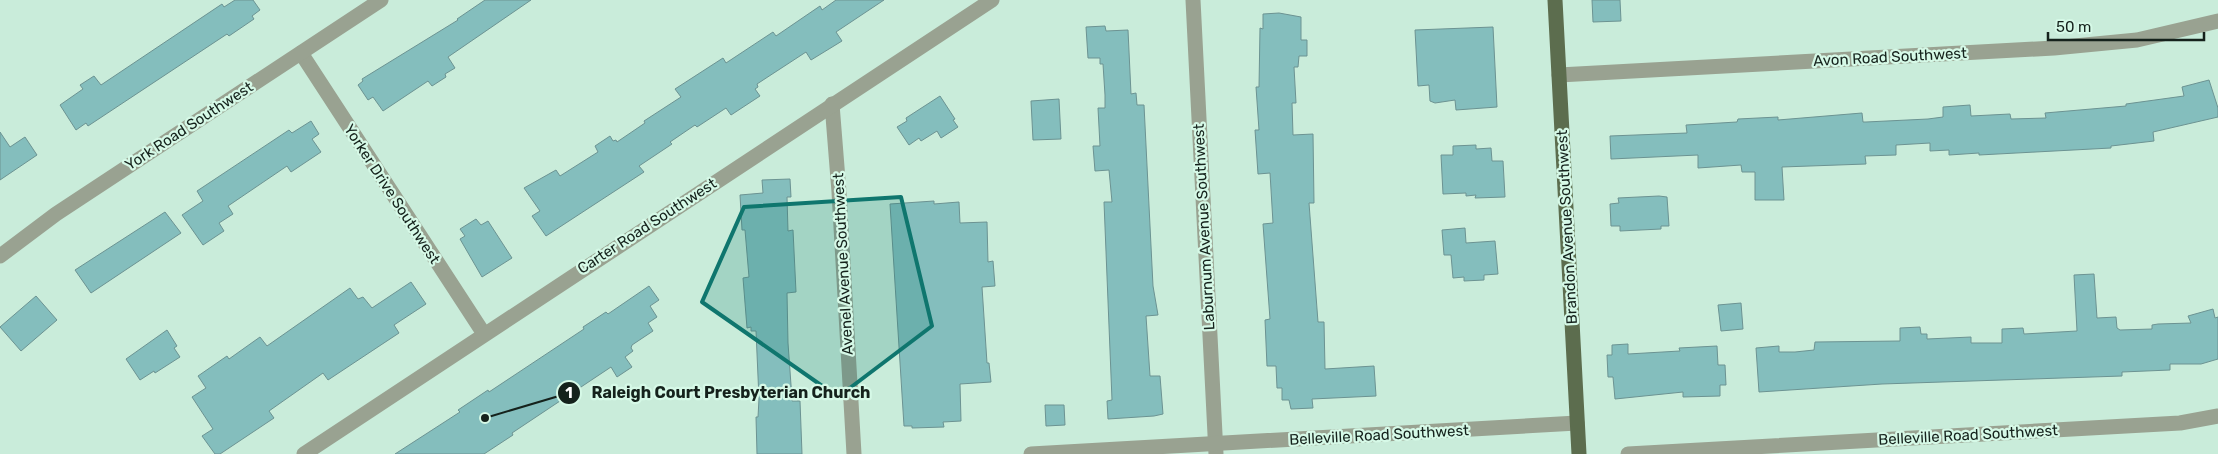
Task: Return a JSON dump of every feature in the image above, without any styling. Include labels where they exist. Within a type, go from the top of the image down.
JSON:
[{"type":"main road","name":"Brandon Avenue Southwest","points":[[1555,0],[1579,454]]},
{"type":"street","name":"York Road Southwest","points":[[2,251],[381,0]]},
{"type":"street","name":"Carter Road Southwest","points":[[304,454],[992,0]]},
{"type":"street","name":"Laburnum Avenue Southwest","points":[[1193,0],[1216,449]]},
{"type":"street","name":"Avon Road Southwest","points":[[1559,76],[2054,48],[2137,40],[2218,21]]},
{"type":"street","name":"Yorker Drive Southwest","points":[[301,53],[484,334]]},
{"type":"street","name":"Avenel Avenue Southwest","points":[[832,104],[840,201],[854,454]]},
{"type":"street","name":"Belleville Road Southwest","points":[[1628,454],[2180,423],[2218,416]]},
{"type":"street","name":"Belleville Road Southwest","points":[[1031,454],[1216,449],[1578,423]]},
{"type":"highlighted area","points":[[901,197],[932,326],[838,397],[702,302],[744,207]]},
{"type":"building","points":[[235,0],[253,0],[260,10],[252,16],[254,19],[229,36],[227,34],[88,126],[86,123],[76,130],[60,105],[83,89],[80,85],[94,76],[101,85],[222,4],[224,7]]},
{"type":"building","points":[[485,0],[531,0],[448,57],[455,68],[445,74],[446,77],[432,86],[428,81],[383,111],[373,97],[368,100],[358,85],[363,81],[362,79],[458,20]]},
{"type":"building","points":[[836,0],[884,0],[836,32],[842,41],[811,60],[806,52],[757,84],[758,87],[755,89],[760,96],[731,115],[726,108],[697,127],[695,125],[670,142],[672,144],[639,166],[644,172],[546,236],[532,216],[540,211],[524,188],[556,170],[560,176],[598,152],[595,146],[610,136],[613,141],[616,140],[617,142],[645,123],[644,121],[681,97],[675,89],[723,58],[726,63],[773,32],[776,36],[820,6],[822,10]]},
{"type":"building","points":[[1592,0],[1620,0],[1621,21],[1593,22]]},
{"type":"building","points":[[1279,13],[1301,17],[1301,40],[1307,40],[1307,56],[1299,56],[1298,67],[1294,67],[1296,103],[1292,103],[1293,135],[1313,134],[1314,203],[1309,203],[1318,322],[1324,322],[1325,369],[1374,366],[1376,396],[1312,399],[1313,408],[1291,409],[1289,400],[1282,400],[1282,388],[1277,388],[1276,366],[1267,366],[1265,320],[1270,319],[1263,224],[1273,223],[1270,173],[1258,174],[1255,130],[1259,130],[1256,87],[1259,87],[1260,28],[1263,29],[1263,14]]},
{"type":"building","points":[[1105,26],[1106,31],[1128,30],[1131,94],[1136,93],[1137,105],[1144,105],[1153,286],[1158,315],[1146,316],[1150,376],[1160,376],[1163,414],[1154,416],[1108,419],[1107,401],[1112,400],[1104,202],[1112,202],[1109,170],[1095,171],[1093,146],[1100,146],[1098,108],[1105,108],[1105,95],[1103,64],[1100,64],[1100,58],[1088,58],[1086,27]]},
{"type":"building","points":[[1493,27],[1497,107],[1456,110],[1455,100],[1435,103],[1430,101],[1429,85],[1418,86],[1415,30]]},
{"type":"building","points":[[2209,80],[2218,108],[2218,117],[2153,132],[2154,141],[2111,146],[2111,148],[1979,155],[1979,153],[1949,155],[1949,150],[1930,151],[1930,143],[1896,145],[1896,155],[1865,156],[1866,164],[1782,167],[1784,200],[1755,200],[1755,172],[1742,172],[1741,165],[1698,168],[1698,155],[1611,159],[1610,136],[1687,133],[1686,125],[1737,122],[1738,119],[1778,117],[1778,120],[1862,113],[1863,122],[1928,119],[1943,117],[1943,107],[1970,105],[1971,116],[2010,114],[2011,119],[2046,118],[2045,113],[2126,106],[2126,104],[2184,96],[2182,87]]},
{"type":"building","points":[[940,96],[958,127],[941,138],[937,131],[921,141],[919,138],[909,145],[897,127],[907,121],[906,118]]},
{"type":"building","points":[[1059,99],[1061,139],[1033,140],[1031,101]]},
{"type":"building","points":[[311,121],[319,134],[312,139],[321,152],[291,172],[287,166],[228,206],[233,214],[219,223],[224,231],[203,245],[182,215],[203,201],[197,191],[289,130],[292,133]]},
{"type":"building","points":[[0,132],[10,147],[25,137],[37,155],[0,180]]},
{"type":"building","points":[[1476,145],[1476,149],[1491,148],[1492,161],[1503,161],[1505,197],[1475,198],[1476,195],[1466,196],[1466,193],[1443,194],[1441,155],[1453,155],[1453,146]]},
{"type":"building","points":[[790,179],[791,197],[787,197],[788,231],[793,230],[796,292],[787,293],[788,343],[792,401],[800,401],[802,454],[757,454],[756,417],[758,417],[759,399],[756,331],[751,331],[751,327],[747,328],[743,278],[749,277],[745,230],[742,230],[740,195],[763,193],[762,180]]},
{"type":"building","points":[[1667,197],[1669,226],[1661,226],[1661,229],[1620,231],[1620,226],[1611,226],[1610,204],[1619,203],[1618,198]]},
{"type":"building","points":[[934,201],[934,204],[959,202],[960,223],[987,222],[988,262],[993,261],[995,286],[982,287],[987,363],[989,363],[991,382],[960,384],[961,421],[943,422],[944,427],[912,428],[912,426],[904,426],[890,204]]},
{"type":"building","points":[[165,212],[181,233],[91,293],[75,270]]},
{"type":"building","points":[[476,219],[481,225],[488,221],[512,258],[482,277],[460,239],[465,236],[460,229]]},
{"type":"building","points":[[1465,228],[1466,243],[1495,241],[1498,274],[1484,275],[1484,280],[1464,281],[1464,277],[1453,278],[1451,255],[1444,255],[1442,230]]},
{"type":"building","points":[[2094,274],[2097,318],[2116,317],[2117,328],[2120,330],[2152,329],[2152,325],[2158,324],[2191,323],[2188,316],[2213,309],[2215,318],[2218,317],[2218,359],[2201,364],[2170,364],[2170,370],[2122,372],[2122,376],[1882,384],[1759,392],[1756,348],[1779,346],[1779,352],[1795,352],[1814,350],[1815,342],[1900,341],[1900,328],[1920,327],[1921,334],[1927,334],[1927,339],[1971,337],[1971,343],[2002,343],[2002,329],[2023,328],[2024,334],[2077,331],[2074,275]]},
{"type":"building","points":[[411,282],[426,304],[394,325],[399,333],[328,380],[323,373],[269,411],[274,418],[220,454],[215,454],[202,436],[213,429],[192,397],[206,388],[198,376],[227,356],[229,359],[260,337],[267,346],[350,288],[358,299],[363,297],[372,308]]},
{"type":"building","points":[[649,286],[659,300],[650,306],[657,317],[648,323],[653,331],[632,345],[633,351],[625,357],[632,367],[617,377],[611,367],[512,433],[513,435],[484,454],[395,454],[460,412],[458,410],[488,390],[489,392],[584,329],[583,327],[606,312],[608,314]]},
{"type":"building","points":[[36,296],[57,320],[21,351],[0,327]]},
{"type":"building","points":[[1741,303],[1743,329],[1721,331],[1718,305]]},
{"type":"building","points":[[167,330],[177,346],[174,348],[180,357],[140,380],[126,359]]},
{"type":"building","points":[[1628,344],[1628,354],[1680,351],[1679,348],[1717,346],[1718,365],[1725,365],[1726,385],[1720,385],[1720,396],[1683,397],[1683,392],[1615,399],[1613,377],[1608,377],[1607,355],[1612,355],[1612,345]]},
{"type":"building","points":[[1045,405],[1064,405],[1065,425],[1046,426]]},
{"type":"place","name":"Raleigh Court Presbyterian Church","points":[[485,418]]}]
